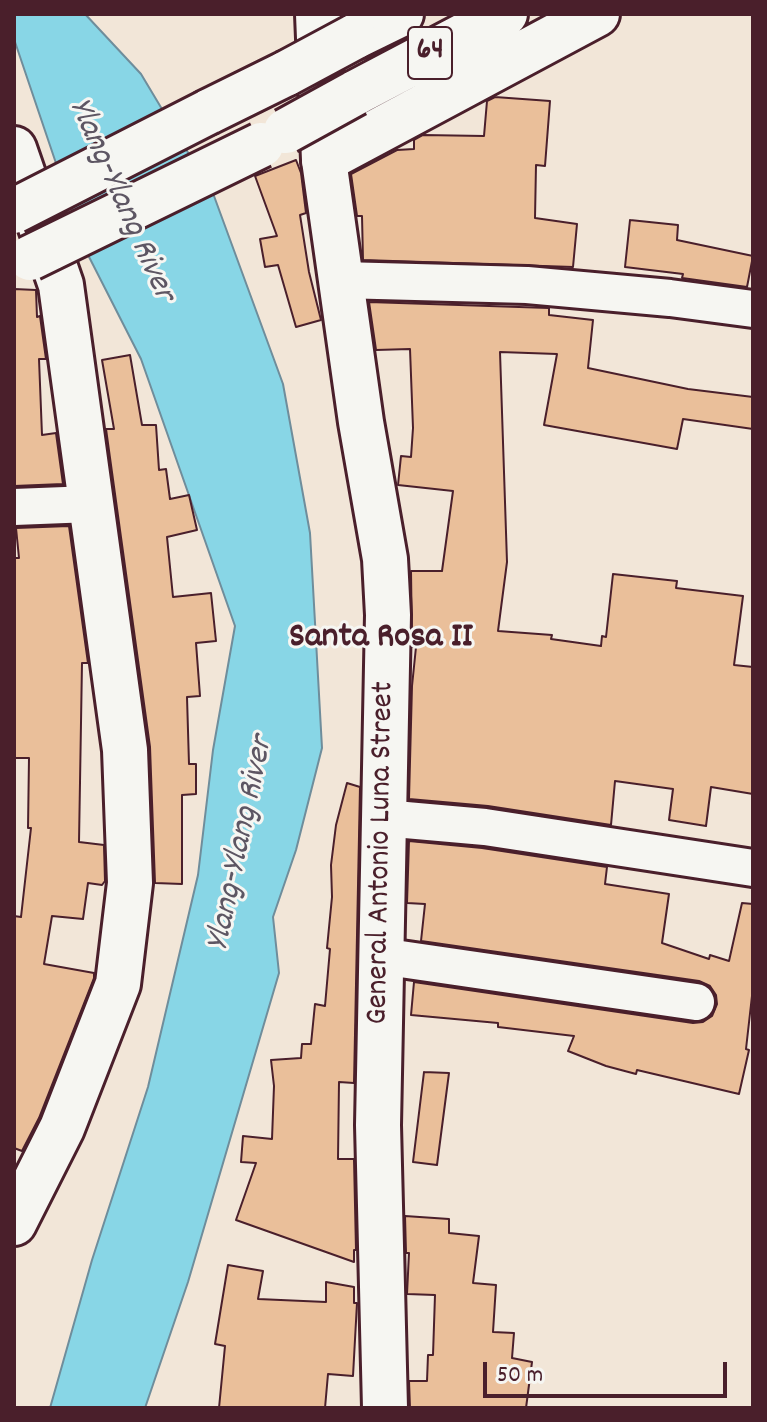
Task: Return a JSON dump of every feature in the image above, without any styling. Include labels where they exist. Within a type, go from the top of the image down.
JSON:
[{"type":"main road","name":"General Antonio Luna Street","points":[[318,14],[324,160],[361,422],[385,559],[388,615],[378,1125],[385,1408]]},
{"type":"main road","name":"64","points":[[16,176],[208,112],[401,14]]},
{"type":"main road","name":"64","points":[[22,261],[273,138],[505,14]]},
{"type":"main road","points":[[324,160],[597,14]]},
{"type":"main road","points":[[14,1223],[62,1128],[118,984],[129,891],[125,750],[61,285],[16,176]]},
{"type":"street","points":[[341,280],[527,285],[753,309]]},
{"type":"street","points":[[14,507],[91,504]]},
{"type":"street","points":[[383,818],[485,827],[753,868]]},
{"type":"street","points":[[380,956],[696,1002]]},
{"type":"water","name":"Ylang-Ylang River","points":[[14,14],[85,14],[141,74],[214,196],[283,384],[310,533],[322,748],[296,850],[273,917],[279,973],[188,1282],[145,1408],[50,1408],[92,1260],[148,1087],[198,875],[213,750],[235,626],[141,359],[85,249],[14,39]]},
{"type":"building","points":[[495,97],[550,101],[545,166],[536,165],[535,218],[577,224],[573,267],[363,260],[362,216],[357,216],[351,174],[397,150],[414,149],[414,140],[423,135],[484,136],[487,101]]},
{"type":"building","points":[[296,160],[301,173],[306,213],[300,215],[321,320],[296,327],[278,265],[265,267],[260,239],[277,236],[255,176]]},
{"type":"building","points":[[630,220],[678,225],[677,240],[753,256],[747,287],[682,278],[683,274],[625,267]]},
{"type":"building","points":[[14,289],[36,290],[37,317],[40,316],[46,359],[39,359],[42,435],[56,433],[63,484],[14,486]]},
{"type":"building","points":[[369,302],[549,308],[549,315],[593,320],[588,368],[688,389],[753,397],[753,429],[683,419],[677,449],[544,425],[557,354],[500,352],[507,562],[498,631],[552,635],[551,639],[601,646],[602,636],[606,637],[613,574],[677,581],[676,588],[743,596],[734,665],[753,667],[753,794],[711,787],[706,826],[669,820],[673,789],[615,781],[611,825],[488,806],[409,799],[416,647],[412,647],[411,571],[442,571],[453,491],[398,485],[401,456],[411,457],[410,349],[376,350]]},
{"type":"building","points":[[130,355],[142,425],[156,425],[159,470],[166,469],[170,499],[189,495],[197,530],[167,537],[173,597],[211,593],[216,641],[196,643],[200,696],[187,697],[189,764],[196,764],[196,794],[182,795],[182,884],[155,883],[150,747],[106,429],[114,429],[102,360]]},
{"type":"building","points":[[69,526],[88,663],[82,663],[79,842],[104,845],[105,881],[102,885],[88,883],[83,919],[52,916],[44,964],[94,973],[94,978],[39,1118],[22,1151],[14,1148],[14,916],[21,917],[31,828],[28,828],[29,758],[14,758],[14,558],[19,558],[16,528]]},
{"type":"building","points":[[347,783],[360,787],[354,1083],[339,1082],[338,1159],[354,1159],[354,1262],[236,1220],[256,1163],[241,1162],[243,1136],[272,1139],[274,1086],[271,1060],[301,1058],[302,1044],[311,1044],[315,1004],[325,1006],[330,949],[327,948],[332,897],[331,865],[336,825]]},
{"type":"building","points":[[409,841],[482,848],[607,867],[605,884],[669,894],[662,943],[709,959],[710,955],[729,961],[742,903],[753,904],[753,987],[746,1049],[749,1050],[739,1094],[637,1070],[636,1074],[606,1066],[568,1051],[574,1036],[498,1027],[498,1023],[411,1015],[414,982],[693,1023],[703,1022],[712,1016],[717,1004],[710,986],[699,981],[421,941],[425,904],[407,903]]},
{"type":"building","points":[[424,1072],[449,1073],[437,1165],[413,1162]]},
{"type":"building","points":[[405,1216],[449,1219],[449,1233],[479,1236],[473,1283],[496,1285],[493,1332],[514,1333],[512,1358],[532,1362],[526,1408],[410,1408],[409,1381],[427,1381],[428,1355],[433,1355],[435,1295],[407,1294],[409,1253],[406,1253]]},
{"type":"building","points":[[228,1265],[263,1271],[258,1299],[326,1302],[326,1282],[354,1287],[354,1303],[357,1303],[353,1376],[328,1374],[325,1408],[219,1408],[225,1346],[215,1344]]},
{"type":"district","name":"Santa Rosa II","points":[[381,640]]}]
